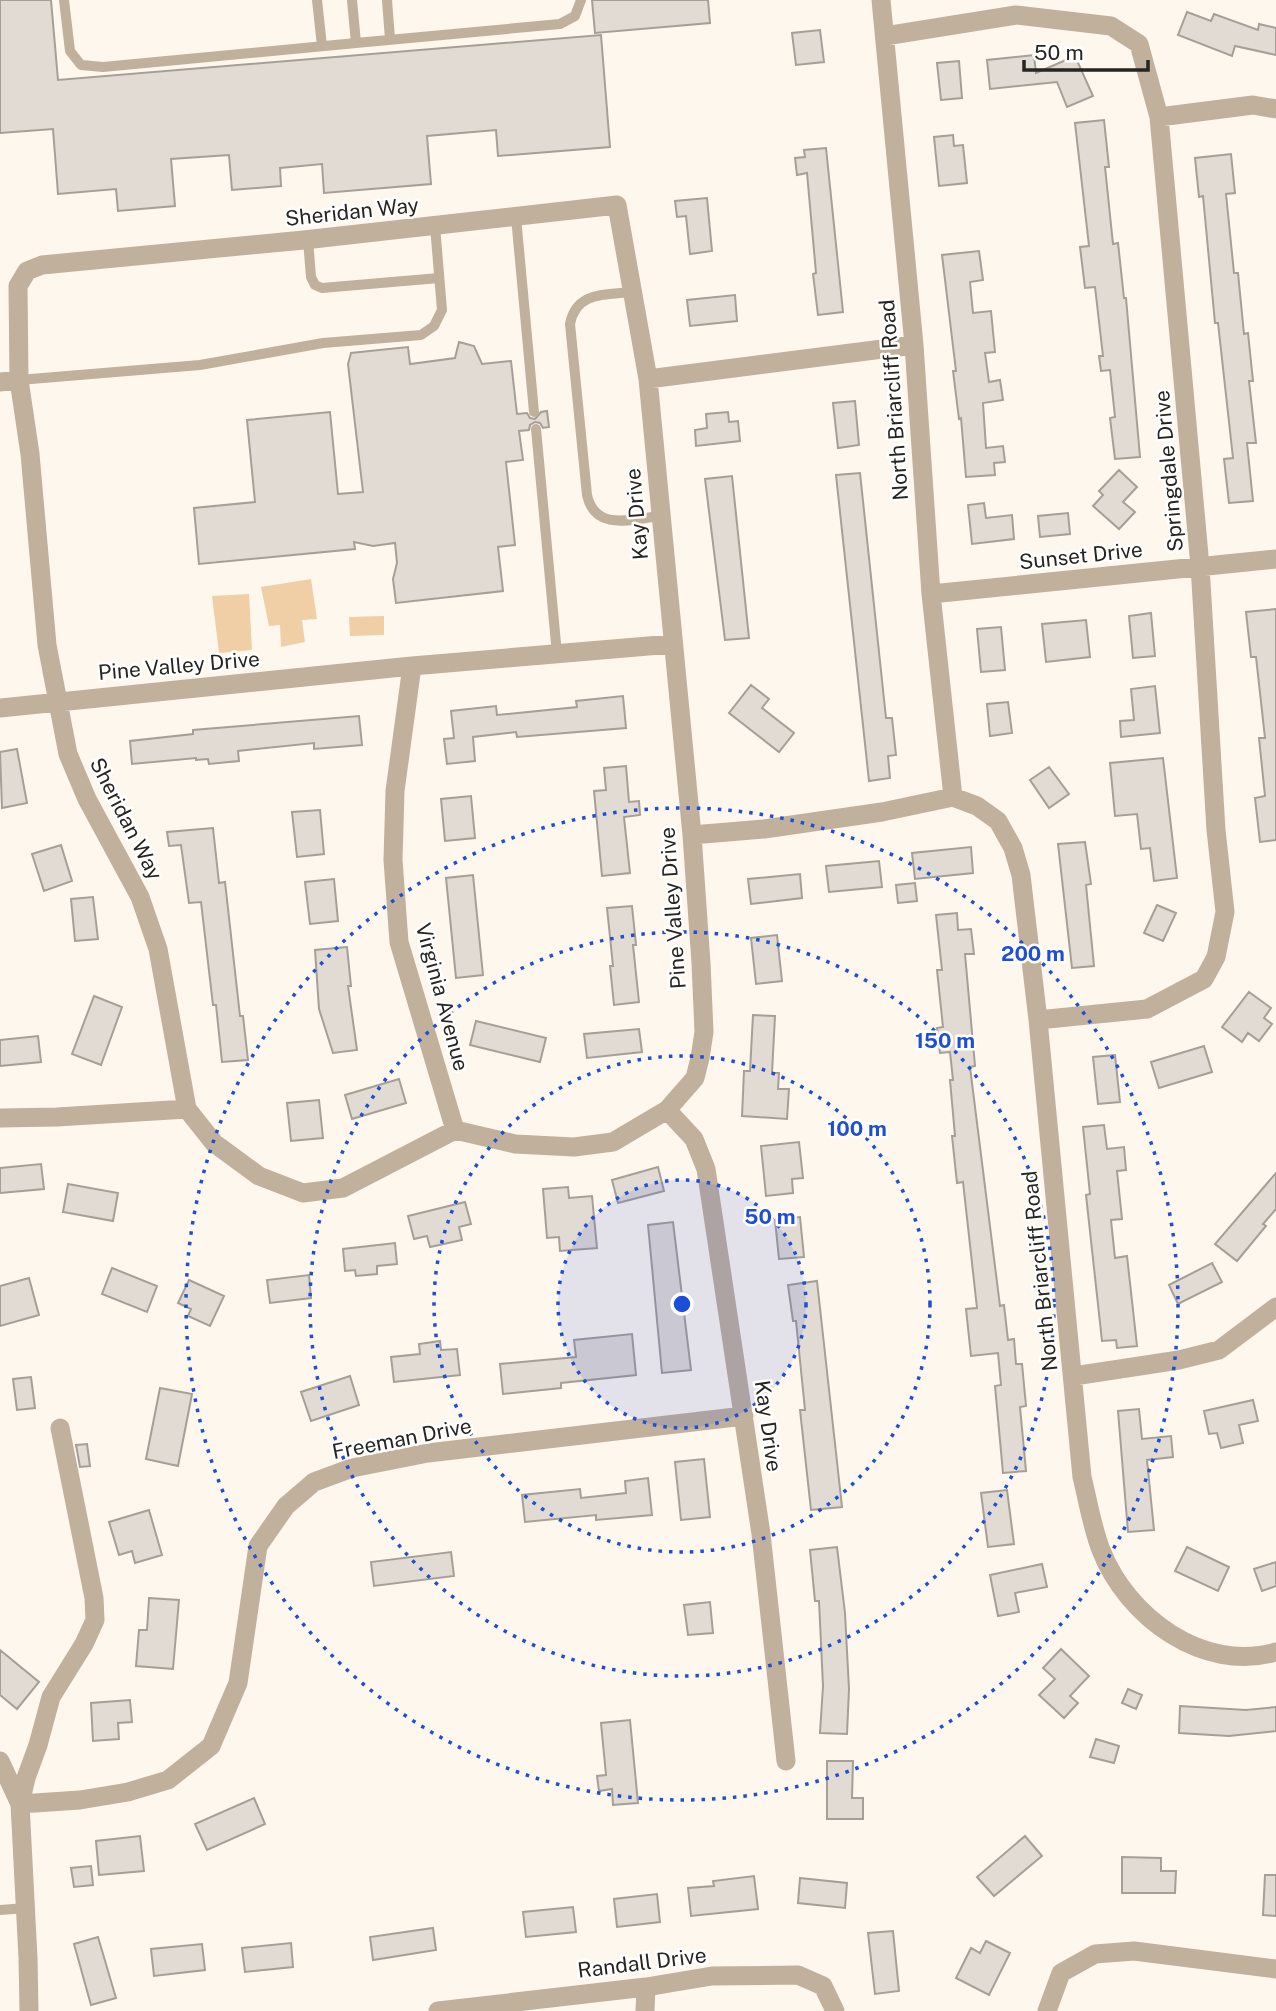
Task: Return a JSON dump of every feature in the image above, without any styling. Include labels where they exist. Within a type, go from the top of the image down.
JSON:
[{"type":"street","name":"North Briarcliff Road","points":[[881,0],[914,345],[932,594],[953,797],[977,806],[998,821],[1013,848],[1021,875],[1038,1020],[1082,1477],[1101,1550],[1124,1594],[1157,1625],[1199,1649],[1229,1656],[1276,1652]]},
{"type":"street","name":"Springdale Drive","points":[[886,36],[1016,15],[1111,26],[1139,44],[1159,117],[1200,566],[1216,830],[1225,912],[1216,957],[1203,979],[1147,1009],[1038,1020]]},
{"type":"street","points":[[1159,117],[1253,105],[1276,109]]},
{"type":"street","name":"Sheridan Way","points":[[187,1109],[158,948],[140,897],[87,799],[68,754],[57,701],[47,645],[30,453],[10,381],[18,286],[27,271],[42,265],[307,240],[617,205],[648,379]]},
{"type":"street","points":[[648,379],[914,345]]},
{"type":"street","name":"Kay Drive","points":[[648,379],[672,644]]},
{"type":"street","name":"Sunset Drive","points":[[932,594],[1276,559]]},
{"type":"street","name":"Pine Valley Drive","points":[[0,708],[412,666],[672,644],[692,835],[701,963],[704,1032],[695,1078],[667,1110],[612,1142],[574,1147],[515,1144],[455,1130]]},
{"type":"street","name":"Virginia Avenue","points":[[412,666],[395,791],[393,860],[399,942],[455,1130]]},
{"type":"street","points":[[692,835],[764,829],[882,812],[953,797]]},
{"type":"street","points":[[0,1118],[187,1109],[214,1143],[259,1176],[303,1192],[343,1188],[455,1130]]},
{"type":"street","name":"Kay Drive","points":[[667,1110],[694,1139],[706,1169],[761,1534],[786,1761]]},
{"type":"street","points":[[1074,1376],[1180,1360],[1219,1350],[1276,1307]]},
{"type":"street","name":"Freeman Drive","points":[[20,1804],[80,1800],[168,1780],[211,1746],[238,1683],[258,1546],[286,1506],[314,1482],[352,1468],[428,1453],[744,1416]]},
{"type":"street","points":[[29,2011],[20,1804],[51,1697],[84,1644],[95,1620],[94,1598],[60,1428]]},
{"type":"street","points":[[0,1761],[20,1804]]},
{"type":"street","points":[[1047,2011],[1061,1973],[1096,1954],[1134,1951],[1276,1969]]},
{"type":"street","name":"Randall Drive","points":[[438,2011],[646,1987],[712,1976],[797,1975],[824,1986],[835,2011]]},
{"type":"street","points":[[645,2011],[646,1987]]},
{"type":"lane","points":[[64,0],[70,51],[81,65],[103,67],[560,24],[575,16],[581,0]]},
{"type":"lane","points":[[317,0],[322,46]]},
{"type":"lane","points":[[352,0],[356,43]]},
{"type":"lane","points":[[387,0],[390,39]]},
{"type":"lane","points":[[516,216],[534,412]]},
{"type":"lane","points":[[10,381],[200,365],[323,343],[421,335],[434,326],[442,310],[435,226]]},
{"type":"lane","points":[[307,240],[311,277],[315,285],[322,288],[439,278]]},
{"type":"lane","points":[[633,292],[595,296],[582,301],[572,313],[570,324],[587,495],[590,508],[599,518],[615,520],[660,516]]},
{"type":"lane","points":[[536,429],[557,654]]},
{"type":"lane","points":[[0,1910],[26,1908]]},
{"type":"shaded area","points":[[311,579],[317,619],[302,620],[305,642],[281,647],[280,625],[269,626],[261,587]]},
{"type":"shaded area","points":[[249,594],[252,650],[219,653],[212,596]]},
{"type":"shaded area","points":[[384,616],[384,635],[350,636],[349,617]]},
{"type":"building","points":[[0,0],[51,0],[58,80],[601,35],[610,147],[498,156],[496,130],[427,136],[431,184],[324,193],[322,164],[280,168],[281,186],[232,190],[229,155],[171,159],[175,206],[118,211],[116,189],[58,194],[53,129],[0,133]]},
{"type":"building","points":[[592,0],[708,0],[710,23],[595,33]]},
{"type":"building","points":[[1187,12],[1211,21],[1214,14],[1258,30],[1259,24],[1276,28],[1276,55],[1235,46],[1232,56],[1178,35]]},
{"type":"building","points":[[820,30],[824,62],[796,65],[792,33]]},
{"type":"building","points":[[1034,55],[1036,73],[1075,56],[1093,96],[1067,107],[1057,82],[990,89],[987,60]]},
{"type":"building","points":[[959,61],[962,98],[941,100],[937,63]]},
{"type":"building","points":[[1104,120],[1109,167],[1105,167],[1113,244],[1118,243],[1126,298],[1140,457],[1115,459],[1110,418],[1115,417],[1110,370],[1101,371],[1099,356],[1103,356],[1095,287],[1085,288],[1080,247],[1089,246],[1075,123]]},
{"type":"building","points":[[953,135],[954,146],[963,145],[967,183],[939,186],[934,137]]},
{"type":"building","points":[[826,148],[843,312],[818,315],[807,173],[797,175],[795,158],[805,157],[804,150]]},
{"type":"building","points":[[1231,154],[1235,193],[1226,194],[1234,273],[1238,273],[1244,334],[1248,333],[1253,381],[1249,381],[1256,443],[1247,443],[1253,501],[1229,503],[1224,459],[1233,458],[1218,323],[1215,323],[1203,196],[1199,197],[1195,158]]},
{"type":"building","points":[[707,198],[712,251],[690,254],[686,216],[677,217],[675,201]]},
{"type":"building","points":[[979,251],[983,280],[970,282],[973,313],[991,311],[995,352],[985,353],[989,382],[1000,380],[1003,400],[983,403],[986,448],[1003,446],[1005,462],[994,463],[995,475],[966,477],[942,255]]},
{"type":"building","points":[[735,295],[737,321],[690,326],[687,300]]},
{"type":"building","points":[[459,342],[474,346],[482,364],[511,361],[517,414],[527,413],[530,418],[535,419],[541,412],[547,411],[549,427],[543,428],[540,423],[535,422],[530,425],[529,430],[519,431],[523,460],[506,462],[515,545],[498,547],[503,591],[396,603],[393,579],[397,563],[395,543],[373,546],[354,542],[355,549],[199,564],[194,508],[255,502],[247,420],[330,412],[338,494],[363,492],[348,364],[351,353],[408,347],[410,364],[455,358]]},
{"type":"building","points":[[855,401],[859,445],[838,448],[833,403]]},
{"type":"building","points":[[728,412],[729,422],[738,421],[740,441],[696,446],[695,430],[707,428],[706,414]]},
{"type":"building","points":[[1119,470],[1137,487],[1123,502],[1135,512],[1119,529],[1093,506],[1103,495],[1099,491]]},
{"type":"building","points":[[860,473],[886,718],[892,718],[896,755],[888,756],[890,778],[869,781],[836,475]]},
{"type":"building","points":[[732,476],[749,638],[725,640],[705,479]]},
{"type":"building","points":[[984,503],[986,518],[1012,515],[1014,539],[972,544],[968,505]]},
{"type":"building","points":[[1068,513],[1070,534],[1040,537],[1038,516]]},
{"type":"building","points":[[1276,609],[1276,840],[1260,842],[1255,798],[1265,796],[1259,738],[1265,738],[1256,657],[1251,657],[1246,612]]},
{"type":"building","points":[[1151,613],[1155,656],[1133,658],[1129,616]]},
{"type":"building","points":[[1086,620],[1090,657],[1046,662],[1042,624]]},
{"type":"building","points":[[1001,627],[1005,670],[981,672],[977,629]]},
{"type":"building","points":[[751,685],[769,699],[762,708],[794,733],[779,752],[729,713]]},
{"type":"building","points":[[1155,686],[1160,733],[1121,737],[1120,721],[1134,720],[1131,689]]},
{"type":"building","points":[[623,696],[626,728],[517,737],[516,732],[473,737],[475,761],[447,764],[444,739],[454,738],[451,711],[496,706],[497,715],[577,707],[576,701]]},
{"type":"building","points":[[1008,702],[1012,733],[990,736],[987,704]]},
{"type":"building","points":[[359,716],[362,745],[314,749],[314,743],[238,751],[239,761],[209,764],[208,759],[196,758],[132,764],[130,741],[193,734],[193,730]]},
{"type":"building","points":[[17,749],[27,803],[2,808],[0,752]]},
{"type":"building","points":[[1163,758],[1177,878],[1154,881],[1150,848],[1141,849],[1137,814],[1115,816],[1110,763]]},
{"type":"building","points":[[626,766],[629,802],[639,801],[640,815],[624,817],[630,873],[602,876],[594,791],[606,790],[604,768]]},
{"type":"building","points":[[1049,767],[1069,794],[1049,808],[1030,780]]},
{"type":"building","points":[[471,796],[475,838],[445,841],[441,799]]},
{"type":"building","points":[[320,810],[324,854],[297,857],[292,812]]},
{"type":"building","points":[[213,828],[219,883],[225,882],[240,1016],[243,1016],[248,1060],[222,1062],[201,902],[189,903],[181,845],[169,846],[167,832]]},
{"type":"building","points":[[1085,842],[1091,884],[1086,885],[1094,966],[1072,968],[1058,844]]},
{"type":"building","points":[[61,845],[72,881],[44,891],[32,854]]},
{"type":"building","points":[[971,847],[973,873],[915,879],[912,853]]},
{"type":"building","points":[[879,861],[882,887],[829,892],[826,866]]},
{"type":"building","points":[[800,874],[802,898],[751,904],[748,879]]},
{"type":"building","points":[[473,875],[483,975],[456,978],[446,878]]},
{"type":"building","points":[[334,879],[338,921],[310,924],[305,882]]},
{"type":"building","points":[[915,883],[917,901],[898,903],[896,885]]},
{"type":"building","points":[[93,897],[98,939],[75,941],[71,899]]},
{"type":"building","points":[[1157,905],[1176,913],[1163,941],[1144,933]]},
{"type":"building","points":[[632,906],[639,1002],[614,1005],[607,908]]},
{"type":"building","points":[[957,913],[958,930],[971,929],[974,954],[965,954],[975,1066],[970,1067],[1000,1306],[1004,1305],[1008,1340],[1014,1339],[1016,1364],[1022,1364],[1026,1406],[1020,1407],[1026,1471],[1003,1473],[995,1386],[1001,1385],[998,1353],[971,1356],[966,1309],[977,1308],[963,1182],[957,1183],[952,1136],[955,1136],[950,1052],[940,1053],[937,1028],[943,1027],[937,970],[942,970],[936,915]]},
{"type":"building","points":[[777,935],[782,981],[756,984],[751,938]]},
{"type":"building","points":[[347,947],[351,986],[348,986],[357,1050],[333,1053],[319,1009],[315,950]]},
{"type":"building","points":[[1249,992],[1271,1008],[1264,1018],[1272,1024],[1259,1041],[1248,1033],[1242,1042],[1222,1027]]},
{"type":"building","points":[[94,996],[122,1007],[101,1065],[72,1054]]},
{"type":"building","points":[[753,1015],[775,1016],[772,1073],[779,1073],[778,1089],[789,1089],[787,1119],[742,1116],[744,1071],[750,1071]]},
{"type":"building","points":[[476,1021],[546,1038],[540,1062],[470,1045]]},
{"type":"building","points":[[639,1029],[642,1052],[587,1058],[584,1034]]},
{"type":"building","points":[[38,1036],[41,1062],[0,1066],[0,1040]]},
{"type":"building","points":[[1204,1046],[1212,1072],[1159,1088],[1151,1062]]},
{"type":"building","points":[[1115,1055],[1120,1102],[1098,1104],[1093,1057]]},
{"type":"building","points":[[399,1079],[406,1103],[352,1119],[345,1095]]},
{"type":"building","points":[[319,1100],[323,1138],[291,1141],[287,1103]]},
{"type":"building","points":[[1104,1125],[1107,1149],[1124,1147],[1126,1170],[1117,1171],[1122,1219],[1111,1220],[1115,1258],[1127,1256],[1137,1346],[1117,1348],[1116,1340],[1102,1341],[1086,1195],[1090,1194],[1083,1127]]},
{"type":"building","points":[[799,1142],[803,1178],[792,1179],[793,1193],[766,1196],[761,1146]]},
{"type":"building","points":[[41,1164],[44,1189],[0,1193],[0,1168]]},
{"type":"building","points":[[658,1167],[664,1191],[618,1203],[612,1180]]},
{"type":"building","points":[[1276,1173],[1276,1209],[1263,1224],[1266,1226],[1237,1261],[1215,1244]]},
{"type":"building","points":[[68,1184],[118,1193],[113,1221],[63,1212]]},
{"type":"building","points":[[568,1187],[569,1198],[592,1196],[597,1248],[560,1251],[559,1237],[547,1238],[543,1189]]},
{"type":"building","points":[[465,1202],[471,1224],[459,1227],[462,1240],[430,1247],[427,1236],[414,1239],[408,1216]]},
{"type":"building","points":[[800,1217],[804,1257],[779,1259],[775,1220]]},
{"type":"building","points":[[673,1222],[691,1370],[662,1373],[648,1225]]},
{"type":"building","points":[[395,1243],[397,1264],[377,1266],[377,1274],[356,1276],[355,1270],[345,1271],[343,1249]]},
{"type":"building","points":[[1212,1263],[1222,1282],[1178,1304],[1169,1285]]},
{"type":"building","points":[[112,1268],[157,1286],[147,1312],[102,1294]]},
{"type":"building","points":[[309,1275],[311,1298],[270,1303],[267,1280]]},
{"type":"building","points":[[29,1278],[39,1315],[0,1326],[0,1286]]},
{"type":"building","points":[[189,1280],[224,1296],[210,1326],[188,1316],[191,1309],[178,1303]]},
{"type":"building","points":[[817,1281],[842,1507],[811,1510],[800,1410],[805,1410],[796,1321],[793,1321],[788,1285]]},
{"type":"building","points":[[632,1334],[636,1375],[561,1383],[561,1388],[503,1394],[500,1364],[576,1357],[574,1340]]},
{"type":"building","points":[[440,1341],[441,1350],[457,1349],[460,1375],[394,1382],[391,1357],[420,1354],[419,1344]]},
{"type":"building","points":[[350,1376],[359,1405],[311,1421],[301,1392]]},
{"type":"building","points":[[31,1377],[35,1408],[17,1410],[13,1379]]},
{"type":"building","points":[[160,1388],[192,1394],[178,1466],[146,1459]]},
{"type":"building","points":[[1253,1400],[1258,1421],[1239,1425],[1243,1443],[1221,1448],[1217,1433],[1209,1434],[1204,1411]]},
{"type":"building","points":[[1139,1409],[1142,1439],[1171,1436],[1173,1457],[1147,1460],[1154,1530],[1128,1532],[1118,1411]]},
{"type":"building","points":[[87,1444],[90,1466],[80,1467],[76,1445]]},
{"type":"building","points":[[704,1459],[710,1517],[681,1520],[675,1462]]},
{"type":"building","points":[[648,1478],[652,1515],[596,1520],[596,1515],[525,1522],[522,1495],[580,1489],[581,1498],[626,1493],[625,1481]]},
{"type":"building","points":[[1007,1490],[1014,1544],[988,1547],[981,1493]]},
{"type":"building","points":[[149,1510],[162,1555],[135,1563],[132,1551],[119,1555],[109,1522]]},
{"type":"building","points":[[837,1547],[845,1613],[849,1689],[847,1734],[820,1733],[823,1686],[819,1601],[815,1601],[810,1550]]},
{"type":"building","points":[[1187,1547],[1229,1567],[1218,1591],[1175,1571]]},
{"type":"building","points":[[451,1552],[454,1576],[374,1586],[371,1562]]},
{"type":"building","points":[[1276,1562],[1276,1586],[1262,1591],[1254,1569]]},
{"type":"building","points":[[1042,1564],[1047,1587],[1015,1593],[1019,1612],[998,1616],[990,1575]]},
{"type":"building","points":[[149,1598],[179,1600],[173,1669],[136,1666],[139,1630],[147,1630]]},
{"type":"building","points":[[710,1602],[713,1633],[688,1635],[684,1605]]},
{"type":"building","points":[[1061,1649],[1089,1676],[1070,1696],[1078,1703],[1064,1718],[1039,1695],[1055,1679],[1043,1668]]},
{"type":"building","points":[[0,1650],[39,1682],[17,1709],[0,1695]]},
{"type":"building","points":[[1128,1689],[1142,1695],[1136,1709],[1122,1703]]},
{"type":"building","points":[[130,1700],[132,1722],[118,1723],[119,1739],[93,1741],[91,1703]]},
{"type":"building","points":[[1180,1706],[1246,1710],[1276,1707],[1276,1731],[1229,1736],[1179,1733]]},
{"type":"building","points":[[630,1720],[638,1803],[613,1805],[612,1789],[599,1791],[597,1776],[606,1775],[601,1723]]},
{"type":"building","points":[[1096,1739],[1119,1746],[1114,1763],[1090,1757]]},
{"type":"building","points":[[827,1761],[853,1761],[852,1798],[863,1798],[863,1819],[827,1819]]},
{"type":"building","points":[[254,1798],[265,1824],[207,1850],[195,1824]]},
{"type":"building","points":[[140,1836],[144,1871],[99,1875],[96,1841]]},
{"type":"building","points":[[1025,1836],[1042,1856],[994,1896],[977,1877]]},
{"type":"building","points":[[1122,1857],[1161,1858],[1161,1871],[1176,1871],[1175,1893],[1122,1893]]},
{"type":"building","points":[[91,1866],[93,1885],[74,1887],[71,1868]]},
{"type":"building","points":[[1265,1875],[1276,1875],[1276,1916],[1263,1915]]},
{"type":"building","points":[[754,1876],[758,1909],[691,1916],[688,1888],[714,1886],[713,1881]]},
{"type":"building","points":[[800,1878],[847,1883],[845,1908],[798,1903]]},
{"type":"building","points":[[657,1894],[660,1922],[617,1927],[614,1899]]},
{"type":"building","points":[[573,1907],[576,1932],[526,1937],[523,1912]]},
{"type":"building","points":[[433,1928],[436,1950],[373,1960],[370,1937]]},
{"type":"building","points":[[893,1931],[899,1991],[875,1994],[868,1933]]},
{"type":"building","points":[[98,1937],[116,1998],[91,2005],[74,1944]]},
{"type":"building","points":[[986,1941],[1010,1953],[989,1995],[956,1978],[971,1948],[980,1953]]},
{"type":"building","points":[[291,1943],[293,1967],[245,1972],[242,1948]]},
{"type":"building","points":[[202,1944],[205,1970],[154,1976],[151,1949]]}]
